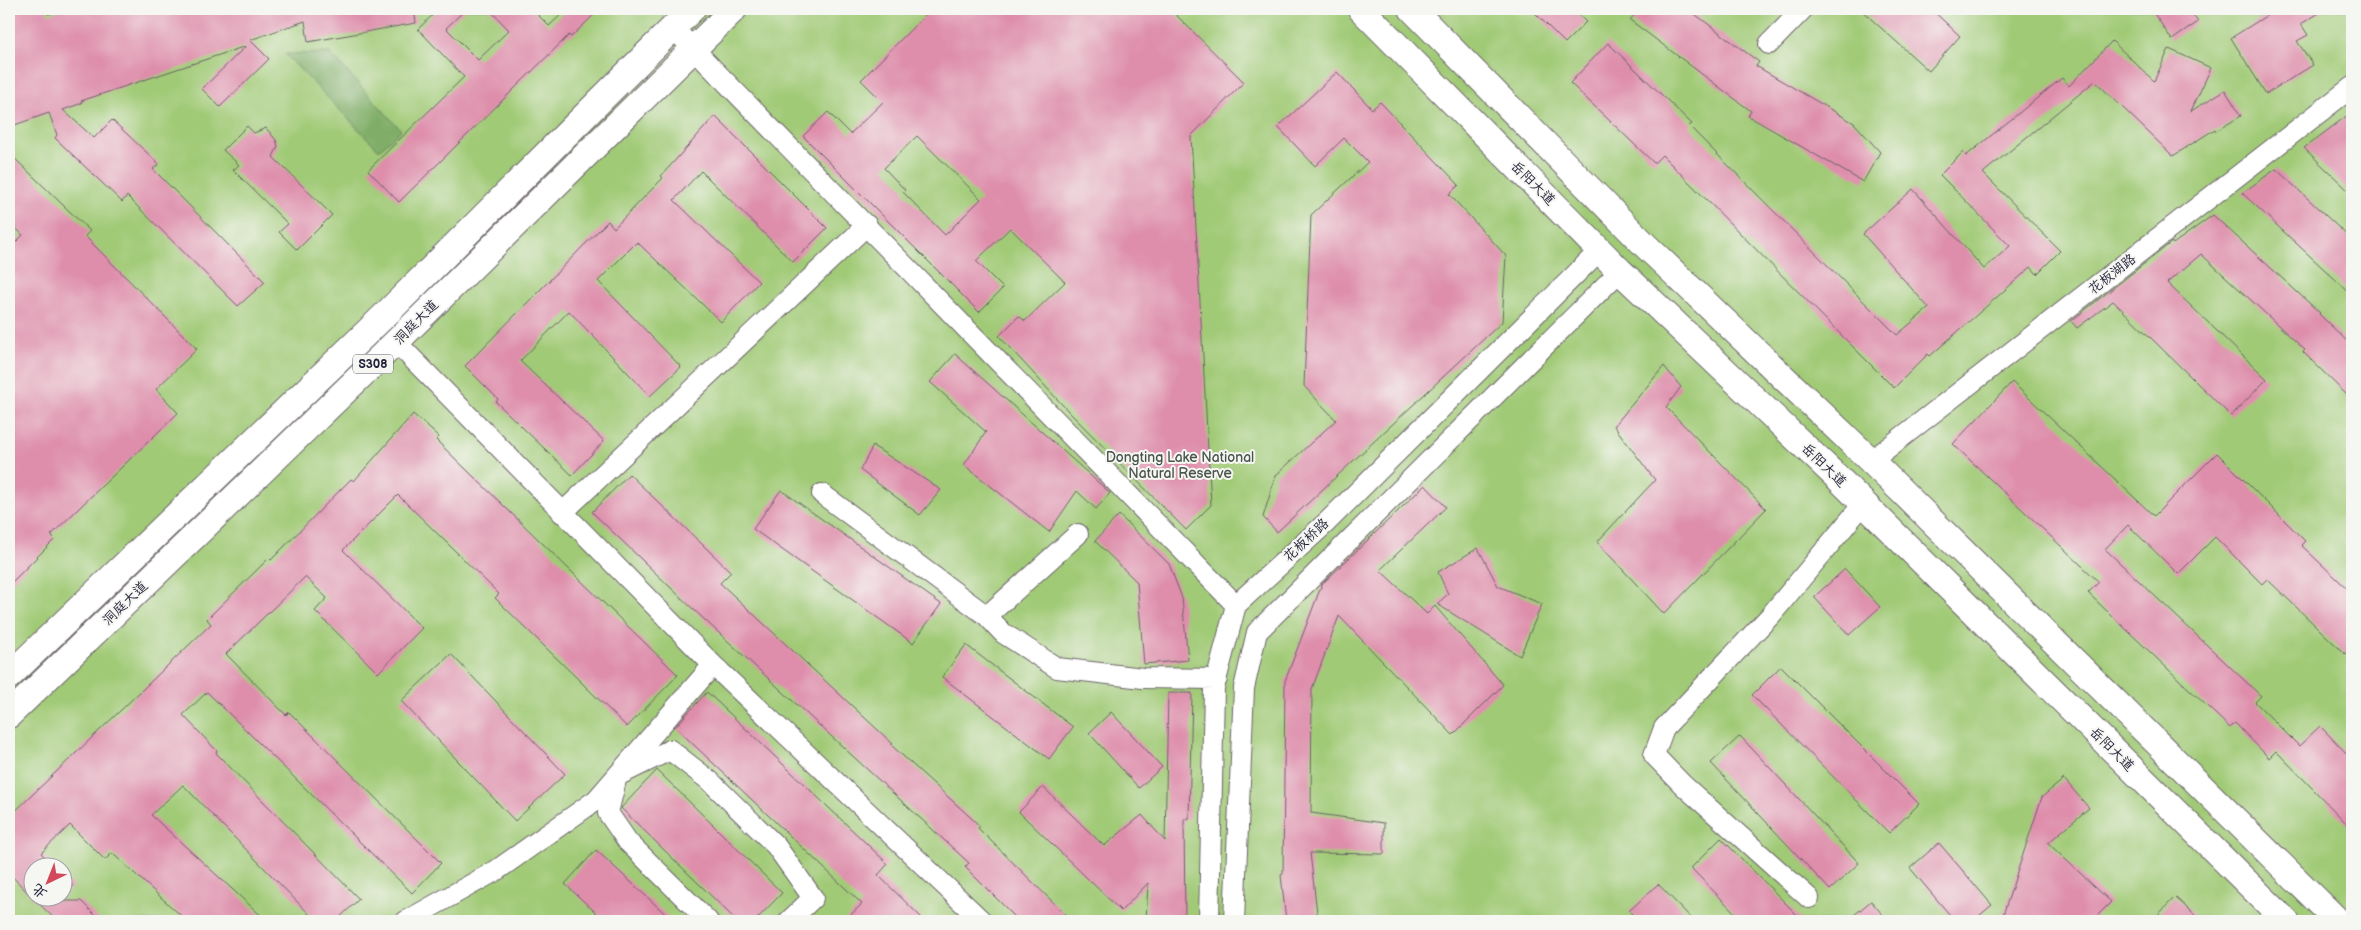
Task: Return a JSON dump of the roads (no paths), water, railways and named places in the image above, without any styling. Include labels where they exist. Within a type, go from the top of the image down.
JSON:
[{"type":"main road","name":"洞庭大道","points":[[9,676],[387,313],[692,9]]},
{"type":"main road","name":"洞庭大道","points":[[9,715],[396,342],[734,9]]},
{"type":"main road","name":"岳阳大道","points":[[1361,9],[1601,249],[1620,271],[1864,504],[2286,921]]},
{"type":"main road","points":[[1412,9],[1645,245],[1871,461],[2338,921]]},
{"type":"street","points":[[1770,44],[1803,9]]},
{"type":"street","points":[[673,28],[1236,605],[1214,688],[1209,921]]},
{"type":"street","name":"花板湖路","points":[[1871,461],[2352,87]]},
{"type":"street","points":[[562,513],[866,225]]},
{"type":"street","name":"花板桥路","points":[[1236,605],[1327,522],[1601,249]]},
{"type":"street","points":[[1234,921],[1244,688],[1257,632],[1620,271]]},
{"type":"street","points":[[396,342],[713,665],[982,921]]},
{"type":"street","points":[[822,494],[987,616],[1003,633],[1057,668],[1143,678],[1217,679]]},
{"type":"street","points":[[1809,898],[1683,785],[1654,755],[1664,728],[1770,616],[1864,504]]},
{"type":"street","points":[[987,616],[1078,534]]},
{"type":"street","points":[[406,921],[497,870],[596,800],[713,665]]},
{"type":"street","points":[[617,776],[670,750],[710,781],[776,846],[813,898],[789,921]]},
{"type":"street","points":[[617,776],[608,813],[628,842],[708,921]]},
{"type":"park label","name":"Dongting Lake National Natural Reserve","points":[[1180,466]]}]
